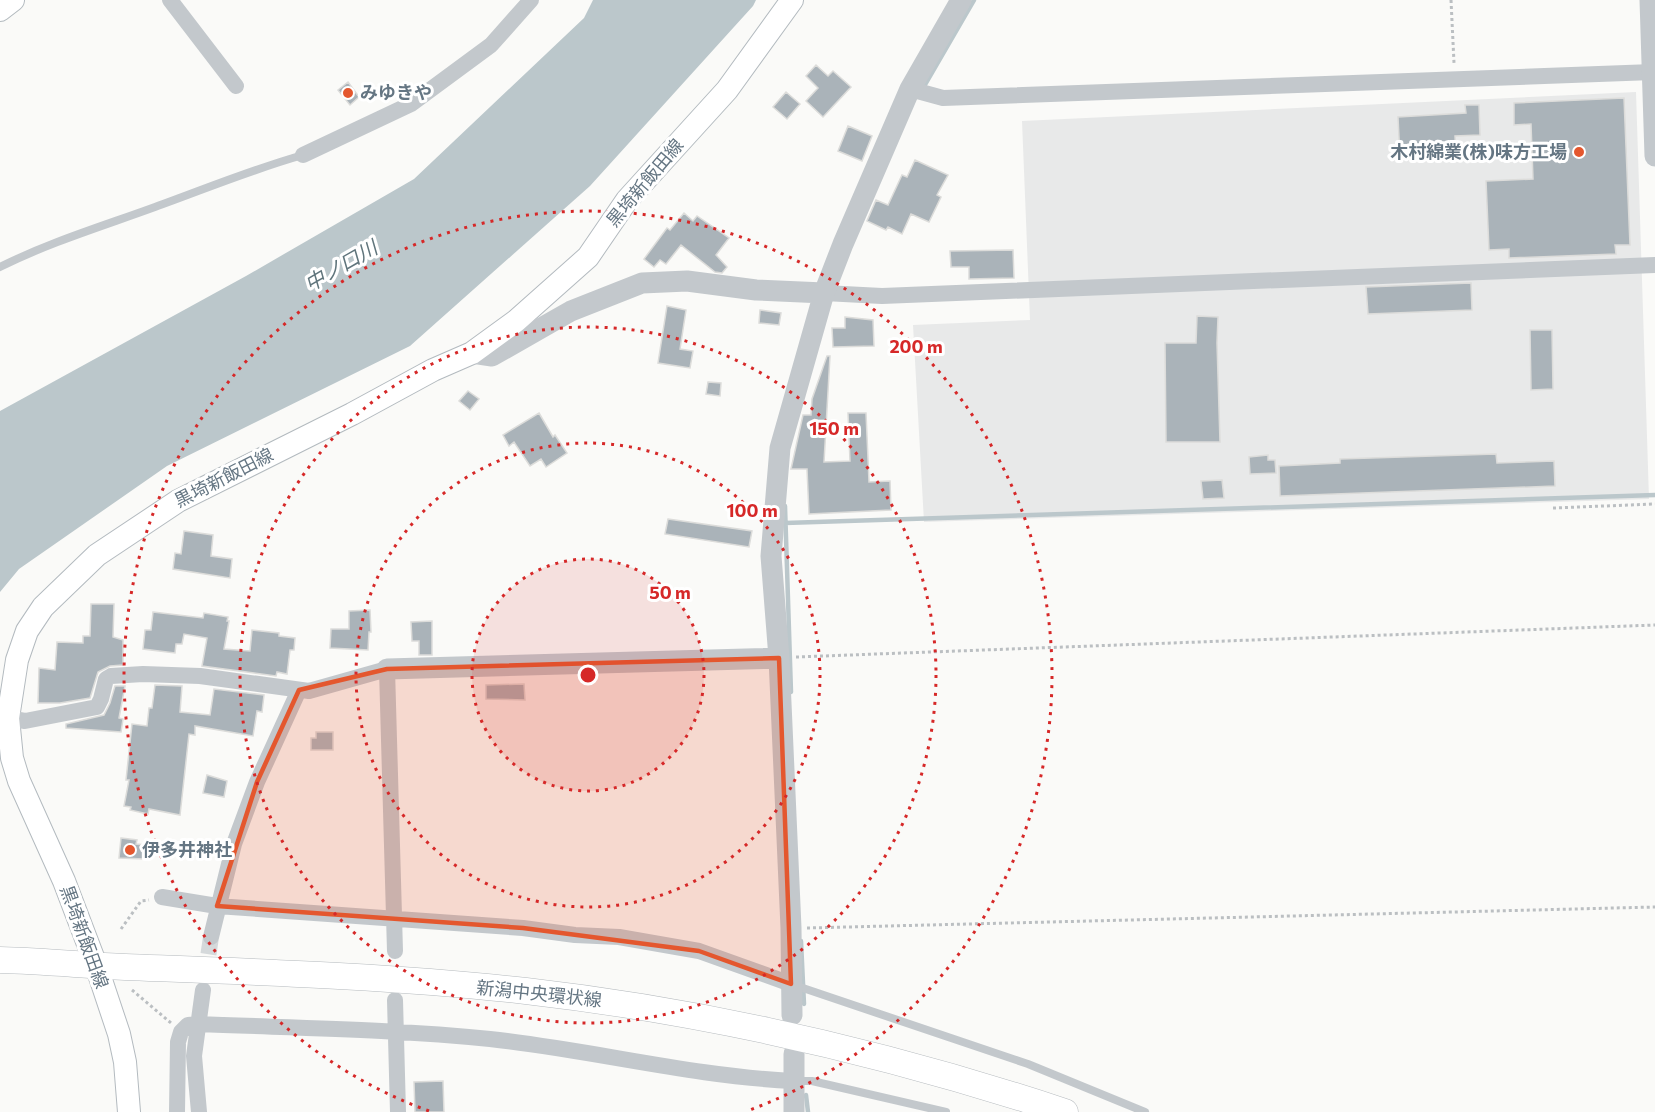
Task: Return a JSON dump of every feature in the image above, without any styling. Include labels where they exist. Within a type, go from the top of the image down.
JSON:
[{"type":"main road","points":[[0,10],[13,0]]},
{"type":"main road","name":"黒埼新飯田線","points":[[129,1112],[125,1062],[119,1034],[96,965],[64,882],[19,781],[12,758],[8,718],[17,660],[27,631],[43,607],[97,555],[178,501],[472,352],[516,321],[588,256],[627,200],[727,90],[792,0]]},
{"type":"main road","name":"新潟中央環状線","points":[[0,960],[421,982],[598,1000],[770,1031],[879,1056],[1065,1112]]},
{"type":"street","points":[[170,0],[236,86]]},
{"type":"street","points":[[303,154],[411,104],[491,45],[531,0]]},
{"type":"street","points":[[792,1015],[791,928],[779,658],[771,556],[780,448],[824,293],[910,89],[961,0]]},
{"type":"street","points":[[1650,0],[1655,156]]},
{"type":"street","points":[[910,89],[943,98],[1653,72]]},
{"type":"street","points":[[472,352],[492,356],[571,311],[642,283],[687,281],[756,290],[882,296],[1655,265]]},
{"type":"street","points":[[8,718],[25,720],[97,707],[106,679],[111,676],[142,674],[200,676],[309,691],[387,669],[779,658]]},
{"type":"street","points":[[387,669],[394,951]]},
{"type":"street","points":[[210,937],[234,844],[257,782],[299,690]]},
{"type":"street","points":[[162,897],[217,906],[619,937],[699,951],[791,984]]},
{"type":"street","points":[[199,1112],[194,1056],[203,990]]},
{"type":"street","points":[[395,1000],[398,1112]]},
{"type":"street","points":[[177,1112],[178,1042],[181,1032],[188,1025],[199,1024],[397,1032],[490,1039],[750,1079],[793,1081]]},
{"type":"street","points":[[794,1054],[794,1112]]},
{"type":"lane","points":[[0,267],[35,249],[303,154]]},
{"type":"lane","points":[[791,984],[1028,1064],[1145,1112]]},
{"type":"lane","points":[[793,1081],[812,1082],[946,1112]]},
{"type":"path","points":[[1451,0],[1454,80]]},
{"type":"path","points":[[1553,508],[1655,504]]},
{"type":"path","points":[[779,658],[1655,625]]},
{"type":"path","points":[[121,928],[141,902]]},
{"type":"path","points":[[791,928],[1655,907]]},
{"type":"path","points":[[132,990],[171,1023]]},
{"type":"highlighted area","points":[[779,658],[791,984],[699,951],[523,928],[217,906],[257,782],[299,690],[387,669]]},
{"type":"shaded area","points":[[1636,92],[1649,499],[924,522],[913,325],[1030,320],[1022,121]]},
{"type":"water","name":"中ノ口川","points":[[593,0],[756,0],[590,186],[410,346],[167,466],[19,569],[0,592],[0,411],[246,276],[414,179],[584,18]]},
{"type":"building","points":[[816,65],[828,76],[833,71],[851,87],[823,117],[806,101],[818,88],[806,76]]},
{"type":"building","name":"みゆきや","points":[[348,82],[359,97],[350,105],[338,90]]},
{"type":"building","points":[[786,92],[800,104],[787,119],[773,107]]},
{"type":"building","name":"木村綿業(株)味方工場","points":[[1624,98],[1630,245],[1615,245],[1616,254],[1509,258],[1509,249],[1489,250],[1486,181],[1533,179],[1531,124],[1514,125],[1514,103]]},
{"type":"building","points":[[1465,105],[1479,105],[1480,135],[1455,136],[1456,155],[1400,158],[1398,117],[1466,113]]},
{"type":"building","points":[[848,126],[872,136],[862,161],[838,151]]},
{"type":"building","points":[[915,160],[948,175],[937,195],[941,197],[929,222],[911,214],[902,234],[888,227],[886,230],[867,221],[876,200],[888,205],[902,175],[907,177]]},
{"type":"building","points":[[684,213],[693,221],[697,216],[729,238],[716,255],[727,267],[722,273],[715,272],[681,245],[666,264],[660,260],[654,267],[644,259],[667,228],[670,230]]},
{"type":"building","points":[[1013,250],[1014,278],[969,279],[969,267],[951,267],[950,251]]},
{"type":"building","points":[[1471,283],[1472,310],[1368,314],[1366,287]]},
{"type":"building","points":[[667,306],[686,310],[680,349],[693,351],[690,368],[658,363]]},
{"type":"building","points":[[760,310],[781,313],[779,325],[759,323]]},
{"type":"building","points":[[1197,316],[1218,317],[1220,442],[1166,442],[1165,343],[1196,343]]},
{"type":"building","points":[[845,317],[873,320],[874,346],[833,347],[832,328],[845,328]]},
{"type":"building","points":[[1530,330],[1552,330],[1553,389],[1531,390]]},
{"type":"building","points":[[827,356],[830,356],[824,462],[850,461],[848,413],[866,413],[869,482],[890,481],[891,510],[809,514],[807,469],[791,469],[803,415],[811,415],[812,399]]},
{"type":"building","points":[[708,382],[721,383],[720,396],[706,394]]},
{"type":"building","points":[[468,391],[479,399],[470,410],[459,401]]},
{"type":"building","points":[[539,413],[553,437],[555,435],[567,453],[546,467],[541,459],[530,466],[514,442],[509,446],[503,435]]},
{"type":"building","points":[[1496,454],[1497,463],[1554,461],[1555,486],[1280,496],[1279,466],[1340,463],[1340,459]]},
{"type":"building","points":[[1268,455],[1268,460],[1275,460],[1276,473],[1250,474],[1249,457]]},
{"type":"building","points":[[1222,480],[1224,498],[1203,499],[1201,481]]},
{"type":"building","points":[[668,519],[752,531],[749,547],[665,534]]},
{"type":"building","points":[[184,531],[213,535],[211,556],[232,559],[230,578],[173,569],[175,553],[181,554]]},
{"type":"building","points":[[91,604],[114,604],[113,637],[123,640],[123,665],[110,666],[98,672],[90,698],[60,703],[38,703],[39,668],[55,670],[57,642],[83,643],[83,636],[90,636]]},
{"type":"building","points":[[370,610],[371,632],[369,632],[368,650],[330,648],[331,629],[349,629],[349,611]]},
{"type":"building","points":[[153,612],[203,618],[204,613],[228,617],[224,649],[250,651],[252,630],[279,633],[279,636],[295,638],[294,650],[290,650],[287,674],[277,672],[276,676],[202,666],[207,638],[184,634],[182,644],[176,644],[175,653],[143,649],[145,630],[151,630]]},
{"type":"building","points":[[432,621],[432,655],[419,655],[419,641],[412,641],[411,622]]},
{"type":"building","points":[[524,684],[525,700],[486,699],[486,685]]},
{"type":"building","points":[[155,685],[182,686],[180,712],[210,715],[214,689],[264,695],[262,712],[257,711],[253,736],[195,726],[195,735],[189,734],[180,815],[149,809],[148,814],[130,810],[131,807],[124,806],[129,780],[126,780],[132,724],[147,726]]},
{"type":"building","points":[[115,686],[125,686],[119,718],[123,719],[121,732],[66,728],[66,724],[104,715]]},
{"type":"building","points":[[316,732],[333,732],[333,750],[311,750],[311,738],[316,738]]},
{"type":"building","points":[[207,775],[227,781],[224,797],[203,793]]},
{"type":"building","points":[[121,838],[137,840],[136,844],[146,845],[144,859],[119,858]]},
{"type":"building","points":[[443,1081],[444,1112],[415,1112],[414,1082]]},
{"type":"waterway","points":[[923,88],[974,0]]},
{"type":"waterway","points":[[785,523],[1655,495]]},
{"type":"waterway","points":[[785,506],[791,692]]},
{"type":"waterway","points":[[801,941],[804,1004]]},
{"type":"waterway","points":[[806,1095],[808,1112]]},
{"type":"tunnel","points":[[205,978],[211,937]]},
{"type":"place","name":"みゆきや","points":[[348,93]]},
{"type":"place","name":"木村綿業(株)味方工場","points":[[1579,152]]},
{"type":"place","name":"伊多井神社","points":[[130,850]]}]
